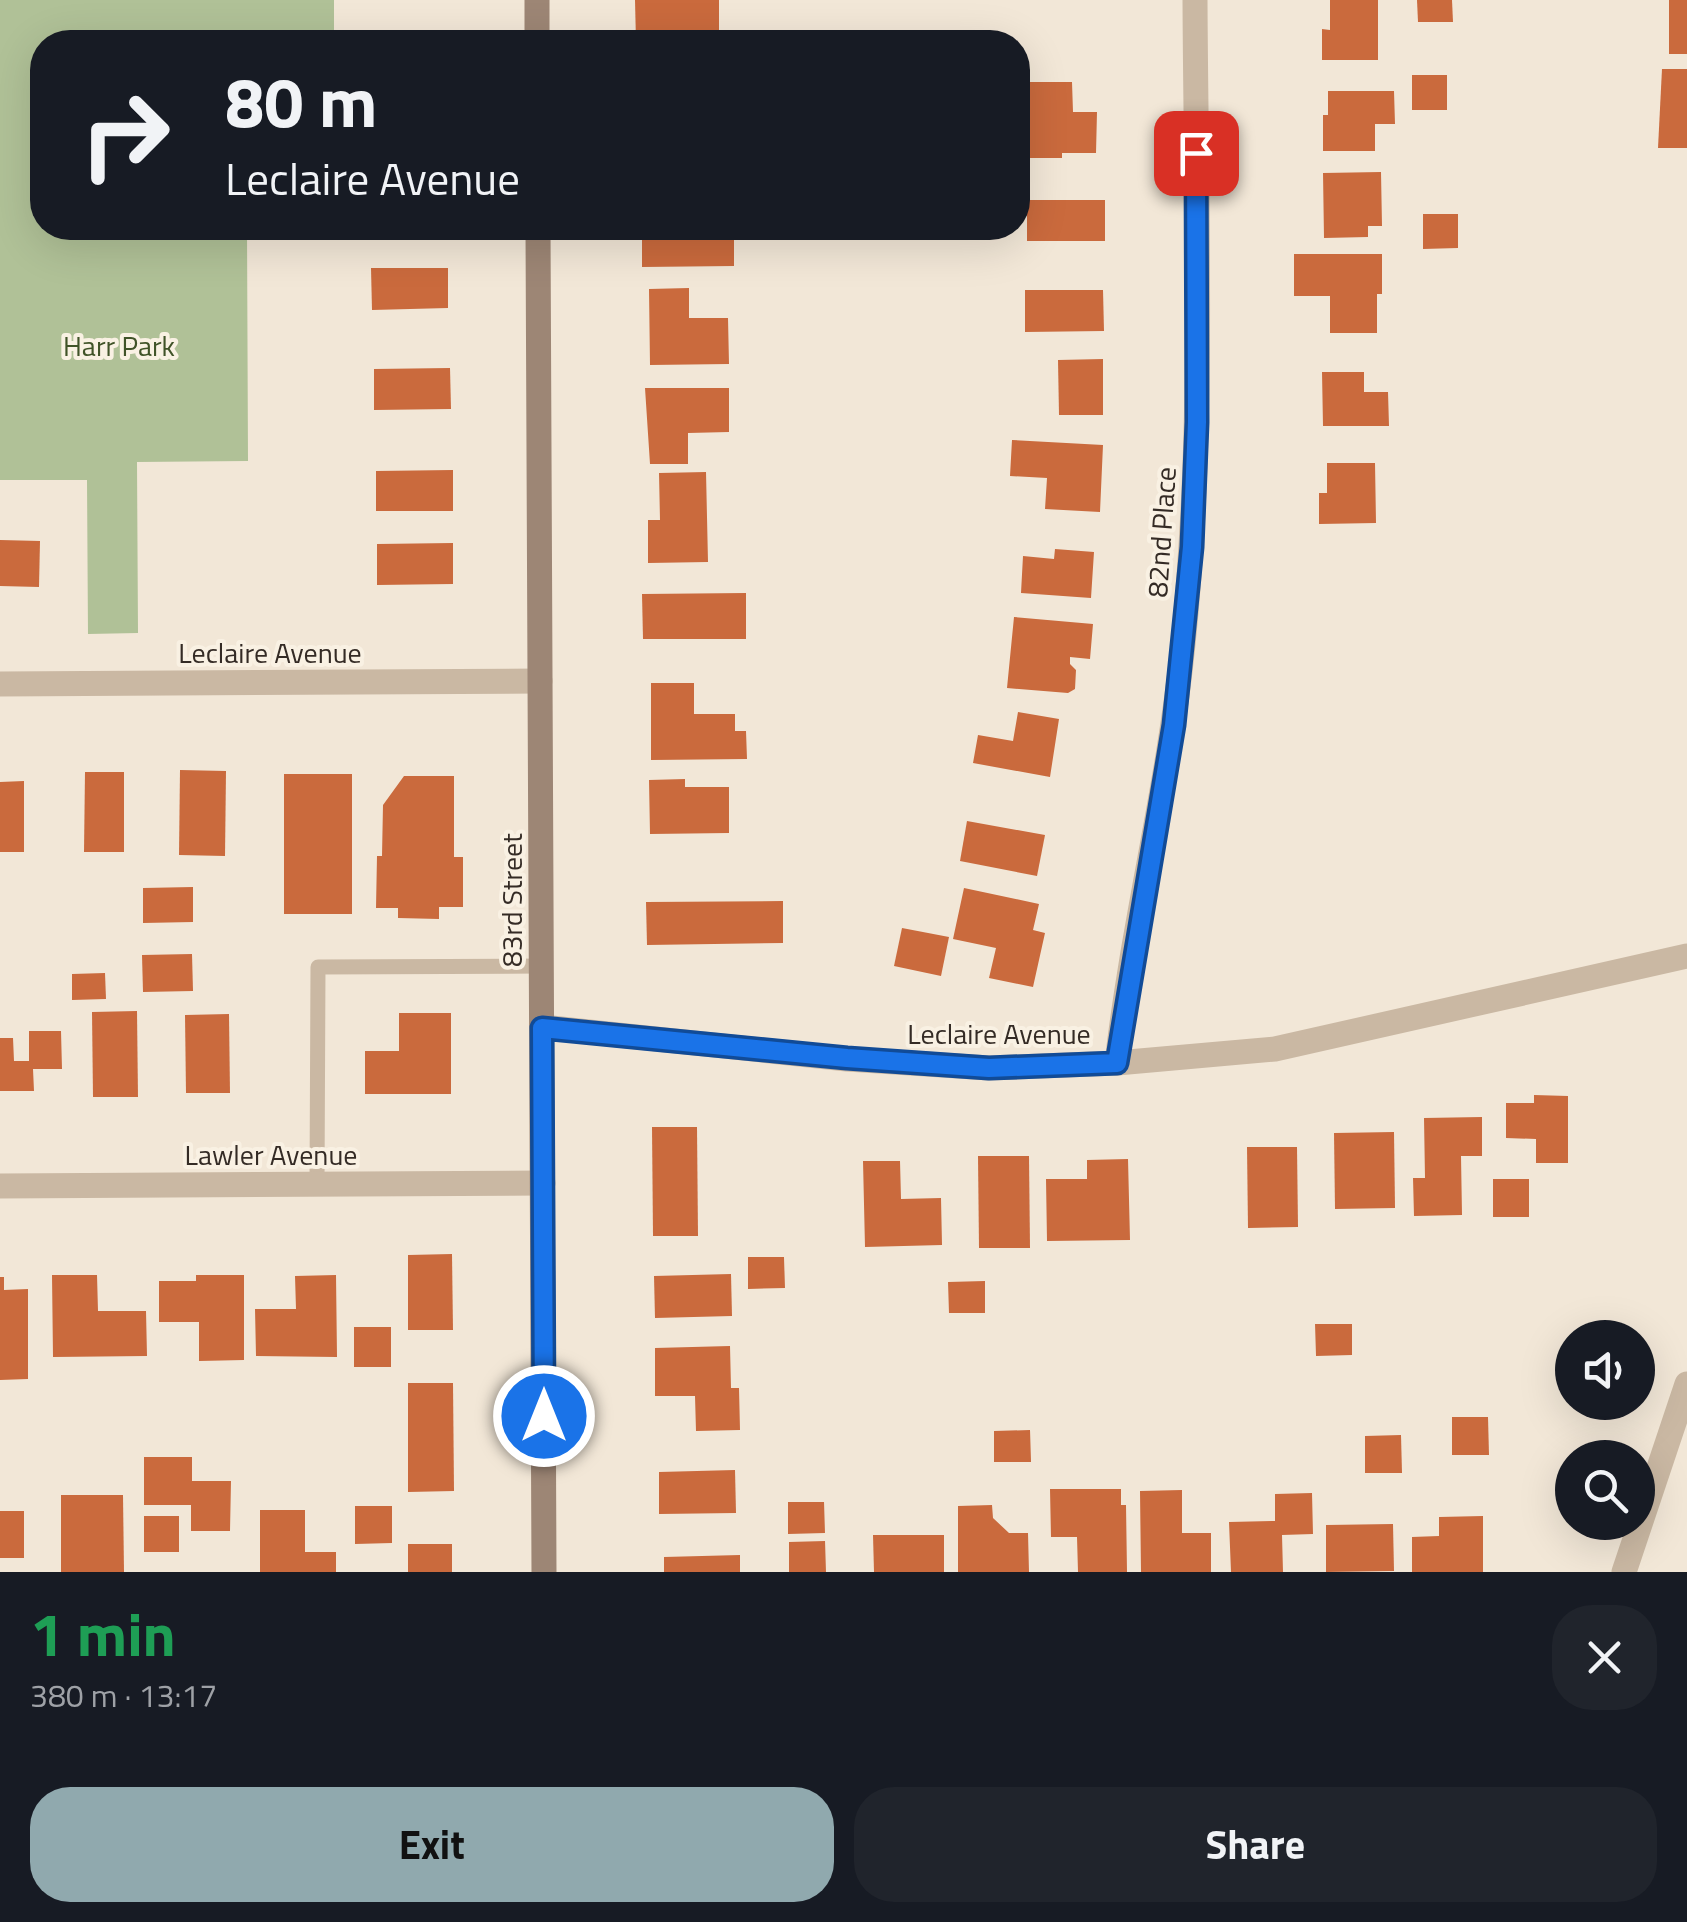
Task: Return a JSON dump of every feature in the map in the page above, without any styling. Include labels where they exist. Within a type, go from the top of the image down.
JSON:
[{"type":"street","points":[[537,0],[537,30]]},
{"type":"street","name":"82nd Place","points":[[1117,1063],[1174,725],[1192,547],[1197,422],[1194,0]]},
{"type":"street","name":"83rd Street","points":[[538,240],[544,1572]]},
{"type":"street","name":"Leclaire Avenue","points":[[0,684],[540,680]]},
{"type":"street","name":"Leclaire Avenue","points":[[542,1028],[827,1057],[989,1068],[1117,1063],[1275,1050],[1687,956]]},
{"type":"street","name":"Lawler Avenue","points":[[0,1186],[543,1184]]},
{"type":"street","points":[[1624,1572],[1687,1384]]},
{"type":"lane","points":[[317,1184],[318,967],[542,966]]},
{"type":"green space","name":"Harr Park","points":[[0,0],[334,0],[334,30],[30,30],[30,240],[247,240],[248,461],[137,462],[138,633],[88,634],[87,480],[0,480]]},
{"type":"building","points":[[635,0],[719,0],[719,30],[636,30]]},
{"type":"building","points":[[1330,0],[1378,0],[1378,60],[1322,60],[1322,29],[1330,30]]},
{"type":"building","points":[[1417,0],[1452,0],[1453,22],[1418,22]]},
{"type":"building","points":[[1669,0],[1687,0],[1687,54],[1669,54]]},
{"type":"building","points":[[1662,69],[1687,69],[1687,148],[1658,148]]},
{"type":"building","points":[[1412,75],[1447,75],[1447,110],[1412,110]]},
{"type":"building","points":[[1030,82],[1072,82],[1073,112],[1097,112],[1096,153],[1062,153],[1062,158],[1030,158]]},
{"type":"building","points":[[1328,91],[1394,91],[1395,124],[1375,124],[1375,151],[1323,151]]},
{"type":"building","points":[[1381,172],[1382,226],[1368,226],[1368,237],[1324,238],[1323,173]]},
{"type":"building","points":[[1030,200],[1105,200],[1105,241],[1027,241]]},
{"type":"building","points":[[1423,214],[1458,214],[1458,248],[1423,249]]},
{"type":"building","points":[[642,240],[734,240],[734,266],[642,267]]},
{"type":"building","points":[[1294,254],[1382,254],[1377,333],[1330,333],[1330,296],[1294,296]]},
{"type":"building","points":[[371,268],[448,268],[448,308],[372,310]]},
{"type":"building","points":[[689,288],[689,318],[728,318],[729,364],[650,365],[649,289]]},
{"type":"building","points":[[1025,290],[1103,290],[1104,331],[1025,332]]},
{"type":"building","points":[[1103,359],[1103,415],[1059,415],[1058,360]]},
{"type":"building","points":[[450,368],[451,409],[374,410],[374,369]]},
{"type":"building","points":[[1322,372],[1364,372],[1364,392],[1388,392],[1389,426],[1323,426]]},
{"type":"building","points":[[645,388],[729,388],[729,432],[688,433],[688,464],[650,464]]},
{"type":"building","points":[[1012,440],[1103,445],[1100,512],[1045,509],[1047,478],[1010,476]]},
{"type":"building","points":[[1327,463],[1375,463],[1376,523],[1319,524],[1319,493],[1327,493]]},
{"type":"building","points":[[453,470],[453,511],[376,511],[376,471]]},
{"type":"building","points":[[706,472],[708,562],[648,563],[648,520],[660,520],[659,473]]},
{"type":"building","points":[[0,540],[40,541],[39,587],[0,586]]},
{"type":"building","points":[[453,543],[453,584],[377,585],[377,544]]},
{"type":"building","points":[[1055,549],[1094,552],[1091,598],[1021,593],[1023,556],[1054,559]]},
{"type":"building","points":[[746,593],[746,639],[643,639],[642,594]]},
{"type":"building","points":[[1014,617],[1093,624],[1090,659],[1070,657],[1076,670],[1075,689],[1068,693],[1007,688]]},
{"type":"building","points":[[651,683],[694,683],[694,714],[735,714],[735,731],[746,731],[747,759],[651,760]]},
{"type":"building","points":[[1018,712],[1059,719],[1050,777],[973,763],[978,735],[1013,741]]},
{"type":"building","points":[[180,770],[226,771],[225,856],[179,855]]},
{"type":"building","points":[[85,772],[124,772],[124,852],[84,852]]},
{"type":"building","points":[[284,774],[352,774],[352,914],[284,914]]},
{"type":"building","points":[[404,776],[454,776],[454,857],[463,857],[463,907],[439,907],[439,919],[398,918],[398,908],[376,908],[383,805]]},
{"type":"building","points":[[685,779],[685,787],[729,787],[729,833],[650,834],[649,780]]},
{"type":"building","points":[[24,781],[24,852],[0,852],[0,782]]},
{"type":"building","points":[[967,821],[1045,835],[1037,876],[960,861]]},
{"type":"building","points":[[193,887],[193,922],[143,923],[143,888]]},
{"type":"building","points":[[964,888],[1039,904],[1033,930],[1045,933],[1033,987],[989,978],[996,948],[953,939]]},
{"type":"building","points":[[783,901],[783,943],[647,945],[646,902]]},
{"type":"building","points":[[902,928],[949,937],[941,976],[894,966]]},
{"type":"building","points":[[192,954],[193,991],[143,992],[142,955]]},
{"type":"building","points":[[105,973],[106,999],[72,1000],[72,974]]},
{"type":"building","points":[[137,1011],[138,1097],[93,1097],[92,1012]]},
{"type":"building","points":[[399,1013],[451,1013],[451,1094],[365,1094],[365,1051],[399,1051]]},
{"type":"building","points":[[229,1014],[230,1093],[186,1093],[185,1015]]},
{"type":"building","points":[[29,1031],[61,1031],[62,1069],[33,1069],[34,1091],[0,1091],[0,1038],[13,1038],[14,1061],[29,1061]]},
{"type":"building","points":[[1534,1095],[1568,1096],[1568,1163],[1536,1163],[1536,1139],[1506,1138],[1506,1103],[1534,1103]]},
{"type":"building","points":[[1482,1117],[1482,1156],[1461,1156],[1462,1215],[1414,1216],[1413,1178],[1425,1178],[1424,1118]]},
{"type":"building","points":[[652,1127],[697,1127],[698,1236],[653,1236]]},
{"type":"building","points":[[1394,1132],[1395,1208],[1335,1209],[1334,1133]]},
{"type":"building","points":[[1247,1147],[1297,1147],[1298,1227],[1248,1228]]},
{"type":"building","points":[[978,1156],[1029,1156],[1030,1248],[979,1248]]},
{"type":"building","points":[[1128,1159],[1130,1240],[1047,1241],[1046,1179],[1087,1179],[1087,1160]]},
{"type":"building","points":[[863,1161],[900,1161],[901,1199],[941,1198],[942,1245],[865,1247]]},
{"type":"building","points":[[1493,1179],[1529,1179],[1529,1217],[1493,1217]]},
{"type":"building","points":[[452,1254],[453,1330],[408,1330],[408,1255]]},
{"type":"building","points":[[748,1257],[784,1257],[785,1288],[748,1289]]},
{"type":"building","points":[[731,1274],[732,1316],[655,1318],[654,1276]]},
{"type":"building","points":[[52,1275],[97,1275],[98,1311],[146,1311],[147,1356],[53,1357]]},
{"type":"building","points":[[196,1275],[244,1275],[244,1360],[199,1361],[199,1322],[159,1322],[159,1281],[196,1281]]},
{"type":"building","points":[[336,1275],[337,1357],[256,1356],[255,1309],[296,1309],[295,1276]]},
{"type":"building","points":[[0,1277],[4,1277],[4,1290],[28,1289],[28,1379],[0,1380]]},
{"type":"building","points":[[985,1281],[985,1313],[949,1313],[948,1282]]},
{"type":"building","points":[[1315,1324],[1352,1324],[1352,1355],[1316,1356]]},
{"type":"building","points":[[354,1327],[391,1327],[391,1367],[354,1367]]},
{"type":"building","points":[[730,1346],[731,1388],[739,1388],[740,1430],[696,1431],[695,1396],[655,1396],[655,1348]]},
{"type":"building","points":[[408,1383],[453,1383],[454,1491],[408,1492]]},
{"type":"building","points":[[1452,1417],[1488,1417],[1489,1455],[1452,1455]]},
{"type":"building","points":[[1030,1430],[1031,1462],[994,1462],[994,1431]]},
{"type":"building","points":[[1401,1435],[1402,1473],[1365,1473],[1365,1436]]},
{"type":"building","points":[[144,1457],[192,1457],[192,1481],[231,1481],[230,1531],[191,1531],[191,1505],[144,1505]]},
{"type":"building","points":[[735,1470],[736,1513],[659,1514],[659,1472]]},
{"type":"building","points":[[1050,1489],[1121,1489],[1121,1505],[1126,1505],[1127,1572],[1078,1572],[1077,1537],[1051,1537]]},
{"type":"building","points":[[1182,1490],[1182,1533],[1211,1533],[1211,1572],[1141,1572],[1140,1491]]},
{"type":"building","points":[[1312,1493],[1313,1534],[1282,1535],[1283,1572],[1231,1572],[1229,1522],[1275,1521],[1275,1494]]},
{"type":"building","points":[[61,1495],[123,1495],[124,1572],[61,1572]]},
{"type":"building","points":[[788,1502],[824,1502],[825,1533],[788,1534]]},
{"type":"building","points":[[992,1505],[993,1518],[1009,1533],[1028,1533],[1029,1572],[958,1572],[958,1506]]},
{"type":"building","points":[[355,1506],[392,1506],[392,1543],[355,1544]]},
{"type":"building","points":[[260,1510],[305,1510],[305,1552],[336,1552],[336,1572],[260,1572]]},
{"type":"building","points":[[0,1511],[24,1511],[24,1558],[0,1558]]},
{"type":"building","points":[[144,1516],[179,1516],[179,1552],[144,1552]]},
{"type":"building","points":[[1483,1516],[1483,1572],[1412,1572],[1412,1537],[1439,1536],[1439,1517]]},
{"type":"building","points":[[1393,1524],[1394,1571],[1326,1572],[1326,1525]]},
{"type":"building","points":[[873,1535],[944,1535],[944,1572],[874,1572]]},
{"type":"building","points":[[825,1541],[826,1572],[789,1572],[789,1542]]},
{"type":"building","points":[[408,1544],[452,1544],[452,1572],[408,1572]]},
{"type":"building","points":[[740,1555],[740,1572],[664,1572],[664,1557]]},
{"type":"route","points":[[544,1416],[542,1028],[989,1068],[1117,1063],[1174,725],[1192,547],[1197,422],[1196,153]]}]
